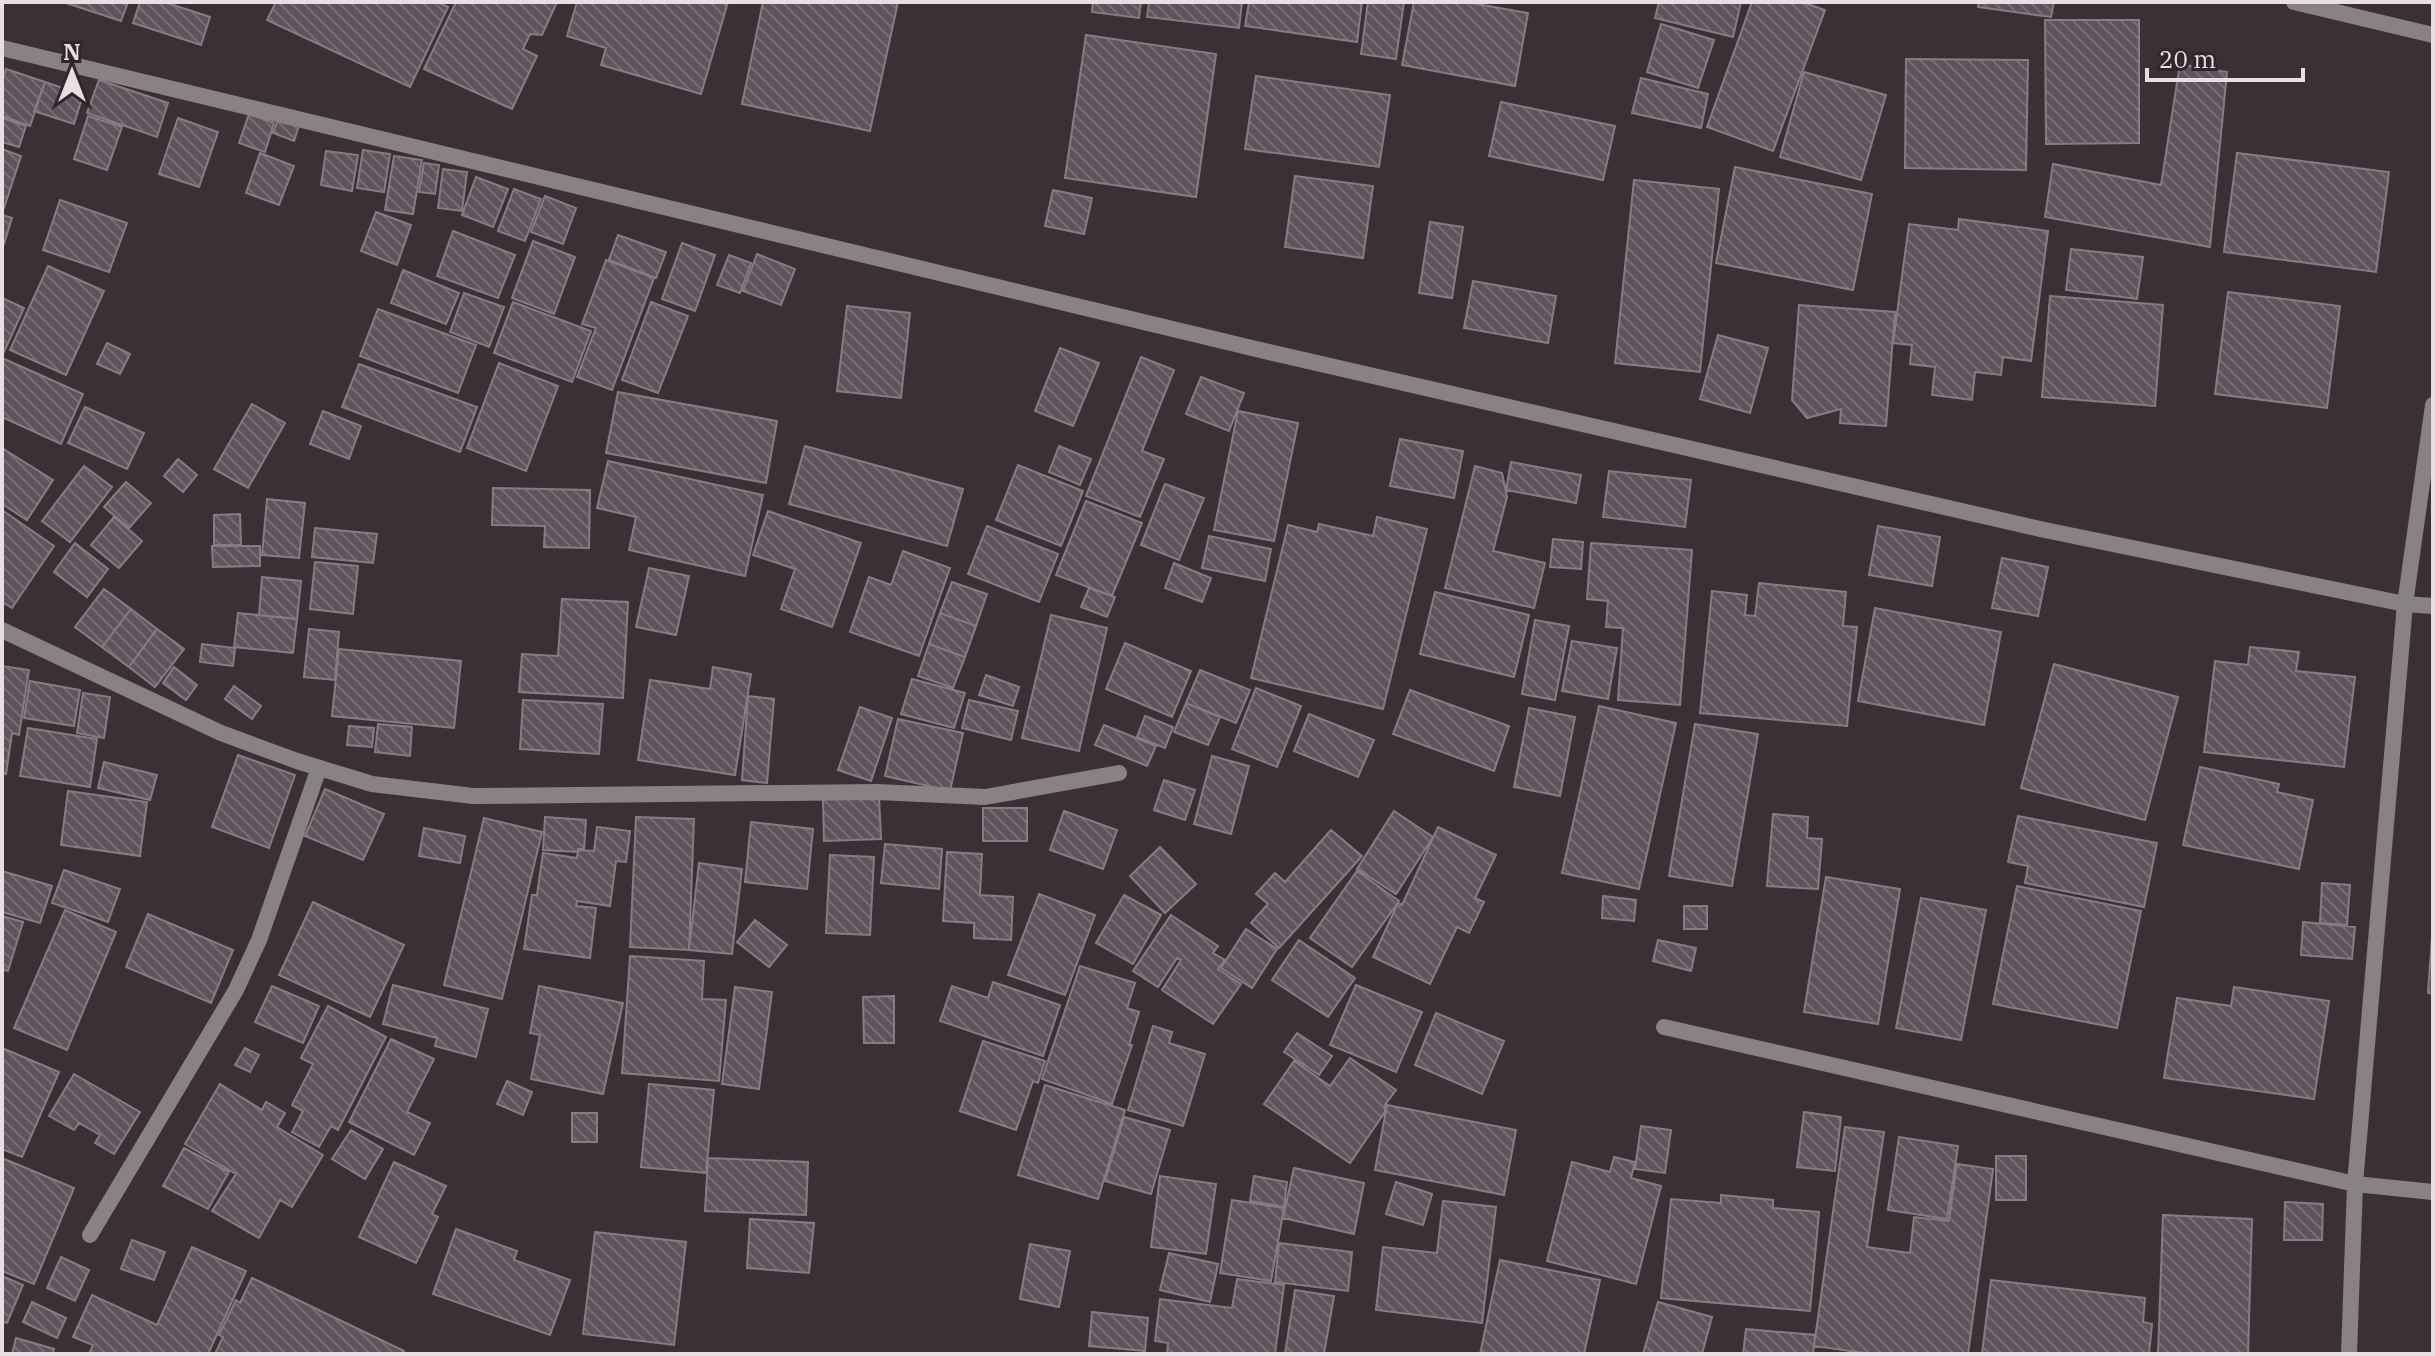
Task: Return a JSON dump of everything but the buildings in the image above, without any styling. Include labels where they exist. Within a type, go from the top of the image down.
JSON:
[{"type":"street","points":[[2294,2],[2433,35]]},
{"type":"street","points":[[2,48],[1287,356],[2040,529],[2405,604],[2433,606]]},
{"type":"street","points":[[2349,1354],[2355,1184],[2405,604],[2433,405]]},
{"type":"street","points":[[2,630],[221,733],[372,784],[473,796],[877,792],[985,797],[1119,773]]},
{"type":"street","points":[[90,1235],[236,990],[259,940],[319,768]]},
{"type":"street","points":[[1664,1027],[2355,1184],[2433,1192]]}]
